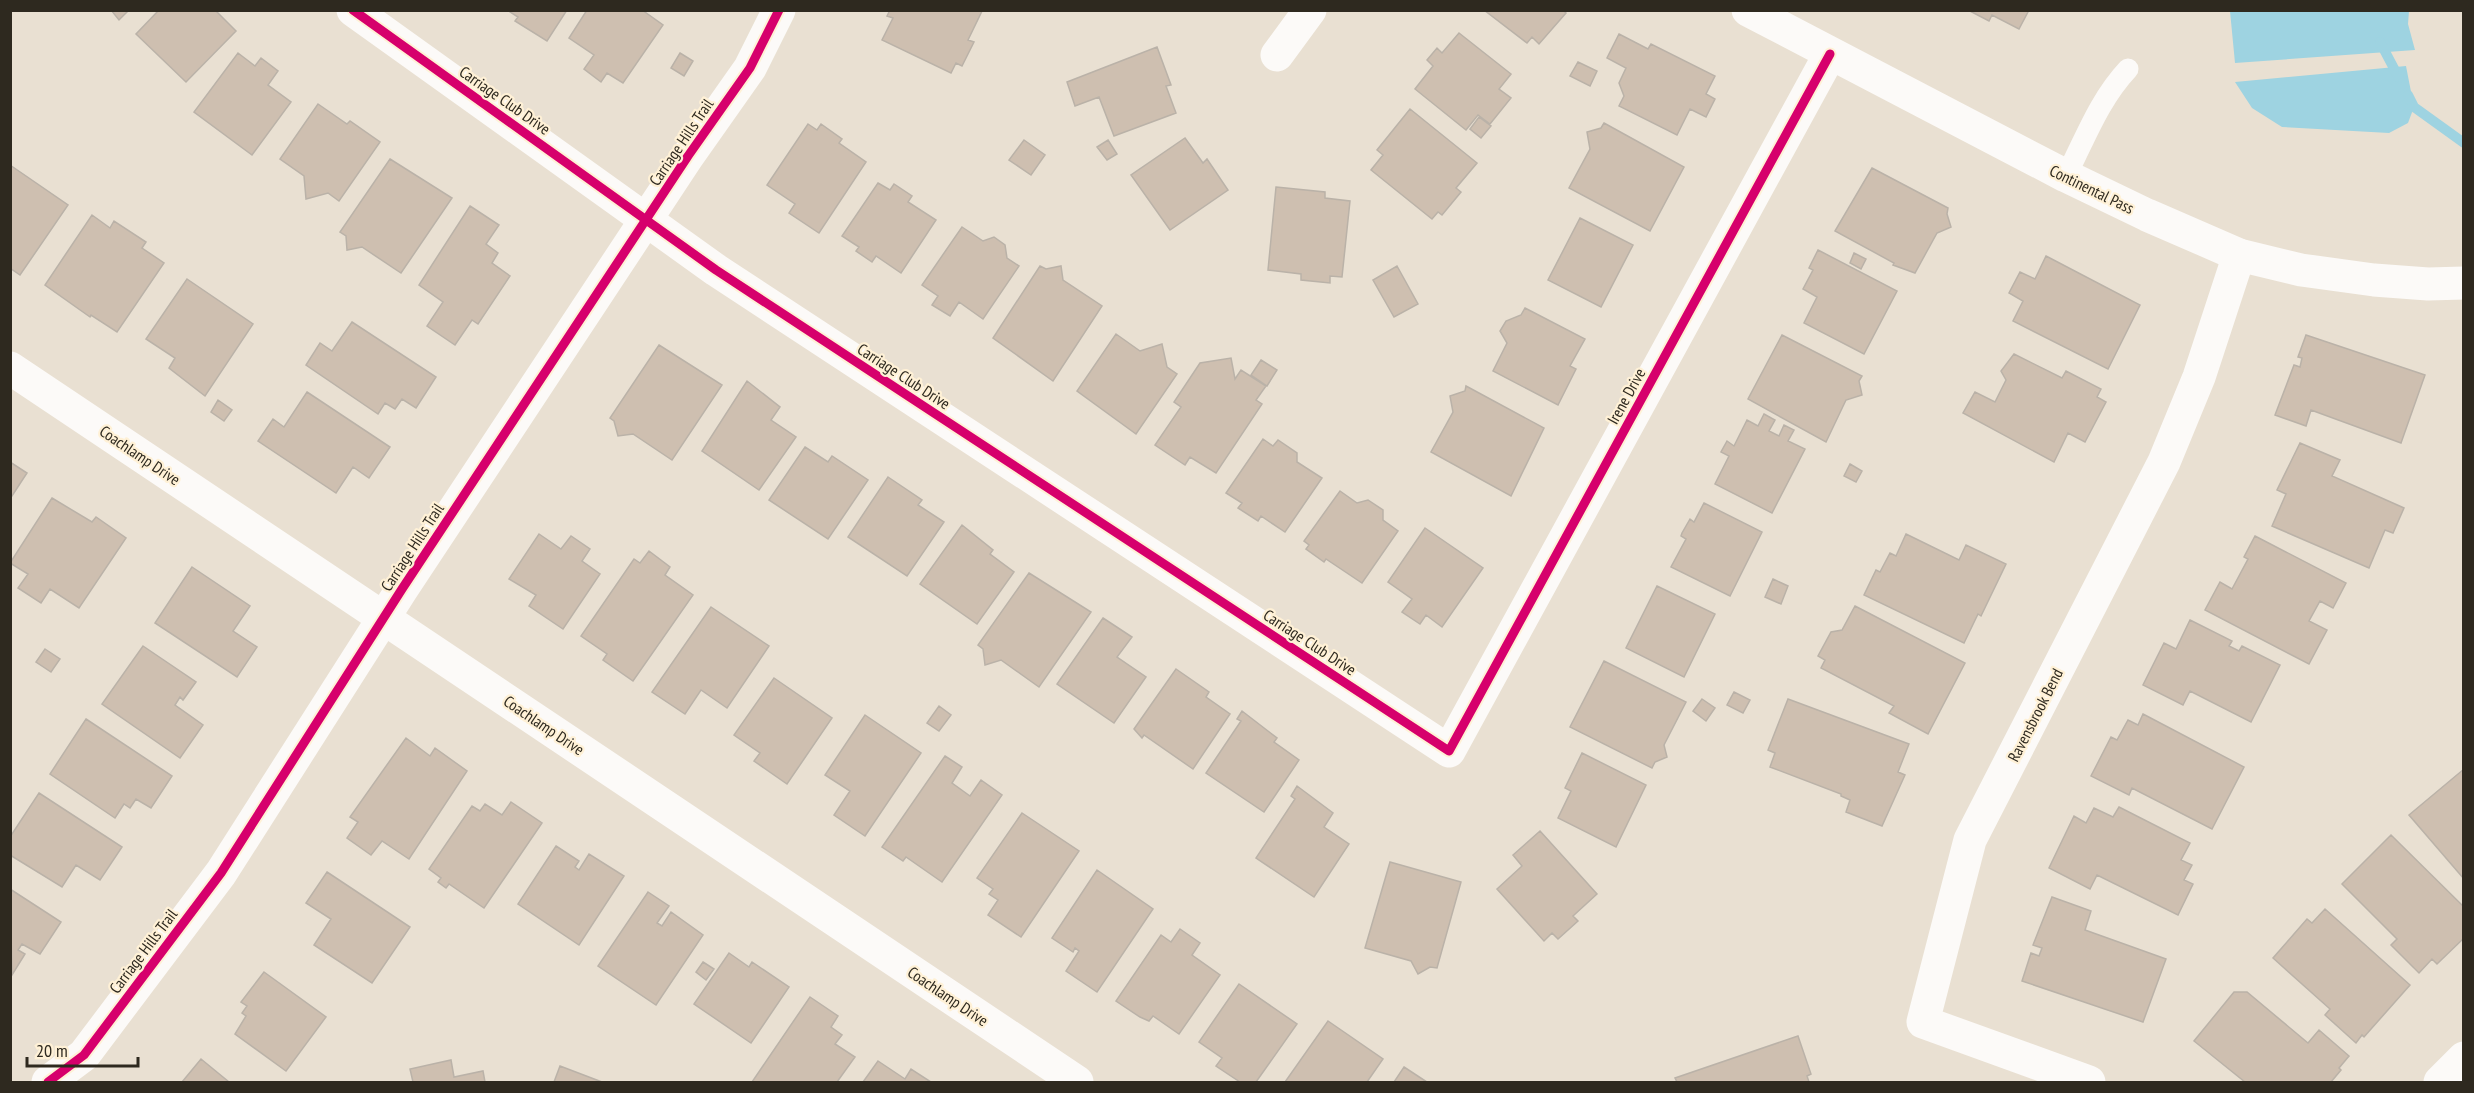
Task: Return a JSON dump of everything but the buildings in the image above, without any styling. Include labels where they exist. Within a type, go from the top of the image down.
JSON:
[{"type":"street","name":"Carriage Club Drive","points":[[353,10],[716,270],[1449,751]]},
{"type":"street","name":"Carriage Hills Trail","points":[[48,1083],[84,1055],[221,873],[384,618],[646,220],[750,68],[779,10]]},
{"type":"street","points":[[1277,55],[1310,10]]},
{"type":"street","name":"Continental Pass","points":[[1748,10],[2146,216],[2239,255],[2301,270],[2374,280],[2428,284],[2463,283]]},
{"type":"street","name":"Irene Drive","points":[[1449,751],[1830,54]]},
{"type":"street","name":"Ravensbrook Bend","points":[[2089,1083],[1923,1022],[1970,840],[2164,462],[2199,377],[2239,255]]},
{"type":"street","name":"Coachlamp Drive","points":[[10,368],[1077,1083]]},
{"type":"street","points":[[2440,1083],[2463,1058]]},
{"type":"lane","points":[[2066,176],[2100,104],[2111,87],[2128,69]]},
{"type":"water","points":[[2230,11],[2409,11],[2408,24],[2415,50],[2235,63]]},
{"type":"water","points":[[2406,66],[2414,107],[2408,123],[2389,133],[2282,127],[2252,108],[2235,82]]},
{"type":"waterway","points":[[2380,42],[2399,78]]},
{"type":"waterway","points":[[2408,95],[2414,107],[2464,143]]},
{"type":"cycle path","points":[[353,10],[716,270],[1449,751],[1830,54]]},
{"type":"cycle path","points":[[48,1082],[84,1055],[221,873],[402,589],[688,156],[750,68],[779,10]]}]
